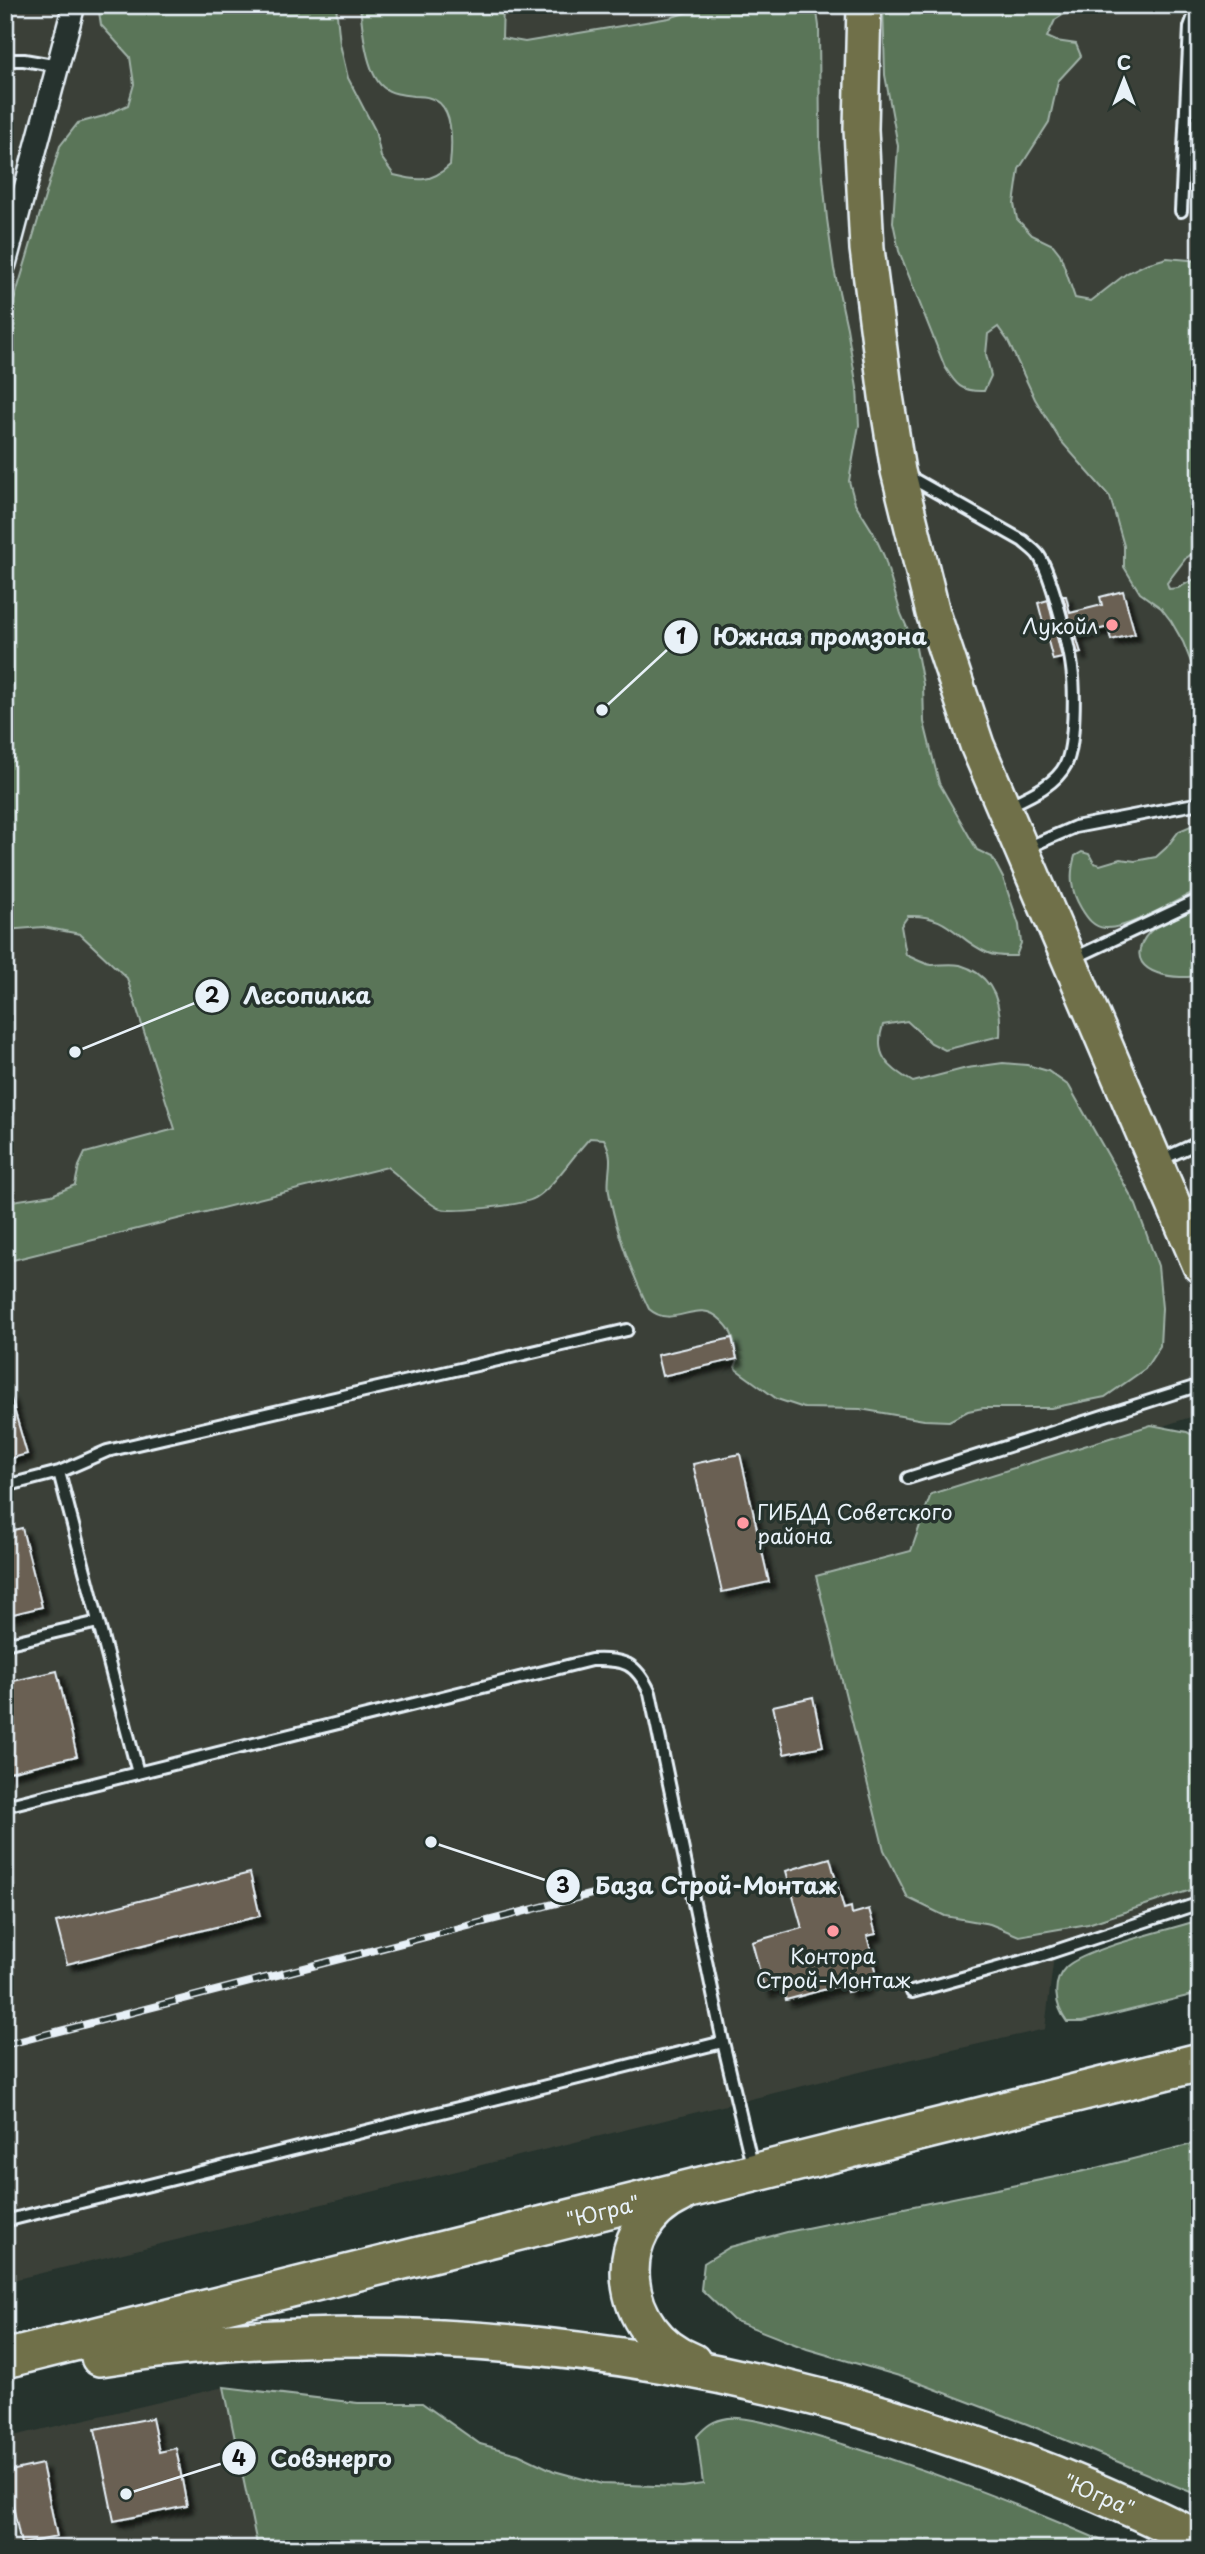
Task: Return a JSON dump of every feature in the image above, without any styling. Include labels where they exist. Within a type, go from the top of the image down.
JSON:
[{"type":"highway","name":"\"Югра\"","points":[[5,2359],[1200,2062]]},
{"type":"highway","points":[[707,2183],[677,2196],[651,2214],[636,2238],[630,2272],[636,2307],[643,2322],[654,2335],[681,2358],[715,2372]]},
{"type":"highway","name":"\"Югра\"","points":[[5,2372],[133,2351],[325,2337],[497,2341],[632,2356],[797,2391],[950,2437],[1035,2468],[1149,2515],[1200,2540]]},
{"type":"main road","points":[[864,5],[861,71],[862,186],[874,312],[898,471],[916,549],[940,637],[977,745],[1200,1266]]},
{"type":"street","points":[[5,264],[74,5]]},
{"type":"lane","points":[[1181,211],[1190,27],[1198,5]]},
{"type":"lane","points":[[5,60],[59,66]]},
{"type":"lane","points":[[898,471],[1023,541],[1038,555],[1048,575],[1072,668],[1074,710],[1070,742],[1066,763],[1054,779],[1036,792],[1004,808]]},
{"type":"lane","points":[[1021,850],[1075,827],[1200,803]]},
{"type":"lane","points":[[1069,960],[1200,899]]},
{"type":"lane","points":[[1155,1162],[1200,1142]]},
{"type":"lane","points":[[5,1486],[59,1472],[107,1451],[627,1329]]},
{"type":"lane","points":[[908,1478],[1200,1385]]},
{"type":"lane","points":[[59,1472],[138,1773]]},
{"type":"lane","points":[[5,1644],[98,1622]]},
{"type":"lane","points":[[5,1806],[592,1660],[616,1659],[629,1664],[643,1678],[650,1693],[723,2042],[754,2171]]},
{"type":"lane","points":[[912,1992],[1037,1957],[1200,1903]]},
{"type":"lane","points":[[5,2221],[723,2042]]},
{"type":"shaded area","points":[[5,5],[1200,5],[1200,1414],[1163,1426],[1200,1513],[1200,1894],[1055,1947],[1045,2029],[5,2282]]},
{"type":"shaded area","points":[[224,2387],[258,2549],[5,2549],[5,2438]]},
{"type":"green space","points":[[98,5],[336,5],[340,44],[348,78],[375,130],[381,157],[394,175],[424,179],[437,175],[450,165],[451,137],[448,117],[438,102],[426,97],[394,93],[377,80],[366,49],[360,5],[503,5],[502,38],[525,42],[669,18],[704,5],[816,5],[819,26],[820,146],[827,219],[857,388],[859,425],[849,481],[855,503],[884,556],[901,614],[916,648],[923,684],[924,722],[939,783],[977,850],[992,857],[1003,878],[1019,925],[1021,943],[1016,956],[995,955],[977,948],[943,923],[922,916],[908,916],[901,926],[906,955],[932,965],[960,965],[981,976],[988,983],[997,1002],[1000,1036],[945,1050],[931,1043],[907,1021],[883,1025],[880,1045],[890,1066],[913,1082],[967,1068],[1003,1063],[1027,1065],[1048,1071],[1069,1086],[1136,1205],[1158,1266],[1162,1308],[1160,1346],[1145,1369],[1105,1397],[1051,1408],[983,1408],[968,1411],[949,1421],[924,1420],[860,1409],[804,1408],[777,1399],[737,1370],[734,1343],[730,1331],[721,1320],[703,1311],[667,1317],[649,1309],[630,1266],[616,1222],[608,1185],[610,1160],[604,1139],[590,1138],[556,1179],[542,1193],[528,1201],[486,1208],[445,1210],[425,1199],[387,1167],[5,1262],[5,1202],[52,1195],[75,1185],[85,1153],[175,1129],[127,978],[80,934],[43,927],[5,930],[5,331],[60,146],[78,123],[104,116],[128,105],[134,84],[130,57],[101,25]]},
{"type":"green space","points":[[883,5],[1078,5],[1055,20],[1047,37],[1076,44],[1081,56],[1058,81],[1049,122],[1019,169],[1014,204],[1017,219],[1032,235],[1053,245],[1060,254],[1075,298],[1091,301],[1127,273],[1146,264],[1167,258],[1200,261],[1200,549],[1186,558],[1167,583],[1169,589],[1178,588],[1200,576],[1200,685],[1183,642],[1171,621],[1161,608],[1140,593],[1124,567],[1124,546],[1110,497],[1060,440],[1035,399],[1008,341],[998,327],[988,334],[986,354],[991,376],[984,391],[964,389],[945,367],[899,251],[893,222],[898,146],[885,75]]},
{"type":"green space","points":[[1200,822],[1200,889],[1139,919],[1115,927],[1101,927],[1088,918],[1073,889],[1072,870],[1075,856],[1082,852],[1089,854],[1094,863],[1100,865],[1120,859],[1135,861],[1156,857],[1179,831]]},
{"type":"green space","points":[[1200,903],[1200,975],[1169,976],[1148,969],[1139,954],[1146,936],[1167,919]]},
{"type":"green space","points":[[1151,1425],[1187,1432],[1200,1439],[1200,1887],[1088,1924],[1019,1936],[990,1924],[945,1916],[908,1898],[884,1850],[816,1576],[911,1551],[931,1494]]},
{"type":"green space","points":[[1200,1920],[1200,1993],[1082,2022],[1067,2022],[1056,1994],[1058,1980],[1066,1967],[1091,1953]]},
{"type":"green space","points":[[1200,2142],[1200,2496],[1027,2424],[906,2378],[807,2349],[733,2320],[701,2289],[704,2263],[730,2247],[787,2232],[1089,2170]]},
{"type":"green space","points":[[224,2387],[358,2403],[422,2403],[480,2444],[518,2454],[554,2471],[602,2484],[682,2487],[703,2484],[697,2436],[718,2420],[737,2418],[758,2421],[851,2446],[929,2472],[1121,2549],[258,2549]]},
{"type":"building","points":[[1123,591],[1135,634],[1111,640],[1108,627],[1076,636],[1081,653],[1078,654],[1063,596],[1066,596],[1070,613],[1102,605],[1100,597]]},
{"type":"building","points":[[1048,600],[1062,658],[1053,660],[1038,603]]},
{"type":"building","points":[[732,1338],[737,1359],[662,1376],[657,1355]]},
{"type":"building","points":[[10,1395],[27,1454],[5,1460],[5,1396]]},
{"type":"building","points":[[740,1454],[769,1582],[722,1592],[693,1464]]},
{"type":"building","points":[[22,1528],[42,1607],[5,1616],[5,1532]]},
{"type":"building","points":[[57,1671],[77,1756],[5,1773],[5,1683]]},
{"type":"building","points":[[813,1697],[823,1746],[784,1754],[773,1706]]},
{"type":"building","name":"Контора Строй-Монтаж","points":[[830,1858],[844,1909],[851,1907],[852,1914],[869,1909],[876,1934],[867,1936],[876,1970],[864,1988],[847,1992],[845,1984],[786,2000],[782,1986],[765,1991],[752,1942],[802,1928],[786,1871]]},
{"type":"building","points":[[250,1873],[260,1916],[67,1964],[56,1922]]},
{"type":"building","points":[[152,2418],[159,2452],[176,2448],[187,2506],[114,2521],[95,2429]]},
{"type":"building","points":[[42,2464],[57,2537],[21,2544],[6,2472]]},
{"type":"railway","points":[[5,2045],[592,1894]]},
{"type":"place","name":"Лукойл","points":[[1112,625]]},
{"type":"place","name":"Южная промзона","points":[[602,710]]},
{"type":"place","name":"Лесопилка","points":[[75,1052]]},
{"type":"place","name":"ГИБДД Советского района","points":[[743,1523]]},
{"type":"place","name":"База Строй-Монтаж","points":[[431,1842]]},
{"type":"place","name":"Контора Строй-Монтаж","points":[[833,1931]]},
{"type":"place","name":"Совэнерго","points":[[126,2494]]}]
